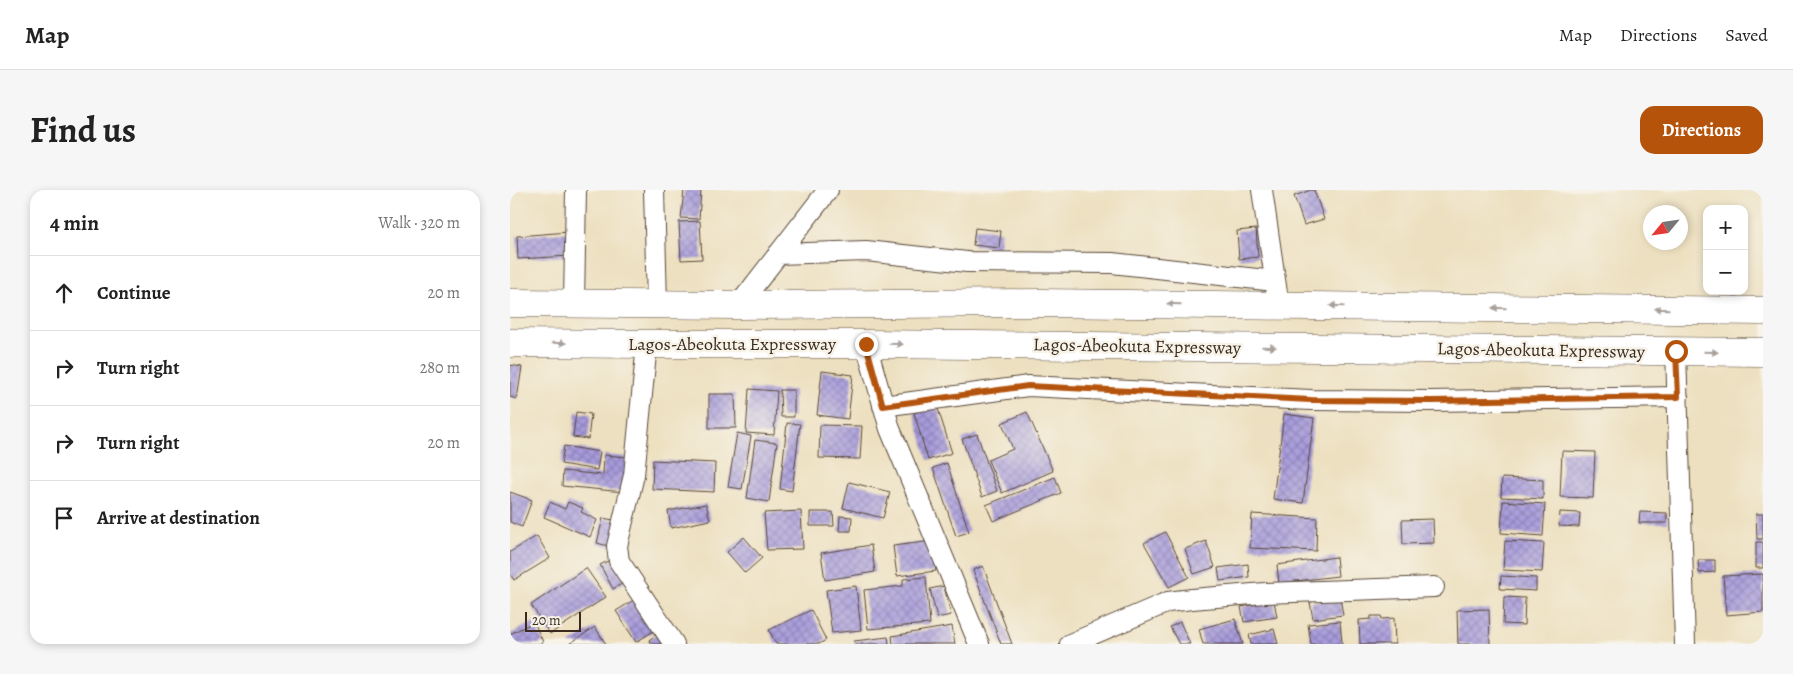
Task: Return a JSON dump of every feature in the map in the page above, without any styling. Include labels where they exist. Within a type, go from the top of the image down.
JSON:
[{"type":"highway","points":[[510,303],[739,305],[1051,303],[1277,293],[1763,310]]},
{"type":"highway","name":"Lagos-Abeokuta Expressway","points":[[510,343],[866,344],[1763,352]]},
{"type":"street","points":[[574,303],[576,190]]},
{"type":"street","points":[[654,190],[657,304]]},
{"type":"street","points":[[739,305],[828,190]]},
{"type":"street","points":[[778,254],[866,251],[967,262],[1112,263],[1277,293],[1262,190]]},
{"type":"street","points":[[647,344],[634,475],[618,546],[619,561],[674,644]]},
{"type":"street","points":[[866,344],[890,429],[979,644]]},
{"type":"street","points":[[1676,351],[1685,644]]},
{"type":"street","points":[[883,406],[1028,386],[1311,400],[1432,401],[1678,397]]},
{"type":"street","points":[[1070,644],[1168,602],[1265,593],[1434,587]]},
{"type":"building","points":[[684,190],[701,190],[699,219],[681,218]]},
{"type":"building","points":[[1314,190],[1324,219],[1304,225],[1294,196]]},
{"type":"building","points":[[700,221],[702,259],[681,260],[679,222]]},
{"type":"building","points":[[975,228],[1001,231],[999,248],[973,245]]},
{"type":"building","points":[[1256,229],[1258,257],[1239,259],[1237,231]]},
{"type":"building","points":[[569,232],[570,256],[518,259],[517,236]]},
{"type":"building","points":[[510,365],[522,367],[517,399],[510,397]]},
{"type":"building","points":[[822,371],[853,375],[848,419],[817,415]]},
{"type":"building","points":[[749,389],[777,391],[774,435],[746,433]]},
{"type":"building","points":[[780,390],[794,390],[794,417],[781,417]]},
{"type":"building","points":[[709,394],[735,394],[736,428],[709,428]]},
{"type":"building","points":[[937,406],[952,453],[928,460],[914,413]]},
{"type":"building","points":[[576,412],[591,414],[588,439],[573,437]]},
{"type":"building","points":[[1027,412],[1053,471],[1002,493],[988,460],[1013,449],[1002,423]]},
{"type":"building","points":[[1284,414],[1314,418],[1303,503],[1273,499]]},
{"type":"building","points":[[787,423],[800,424],[792,491],[780,489]]},
{"type":"building","points":[[820,425],[862,426],[860,459],[819,458]]},
{"type":"building","points":[[737,433],[751,436],[742,489],[728,487]]},
{"type":"building","points":[[977,434],[997,491],[982,497],[962,439]]},
{"type":"building","points":[[755,440],[777,443],[769,502],[747,498]]},
{"type":"building","points":[[564,446],[600,452],[597,470],[561,464]]},
{"type":"building","points":[[1562,451],[1595,452],[1593,498],[1560,497]]},
{"type":"building","points":[[604,455],[627,457],[624,492],[562,486],[563,471],[603,475]]},
{"type":"building","points":[[653,460],[715,463],[714,492],[652,489]]},
{"type":"building","points":[[947,463],[969,532],[956,536],[933,468]]},
{"type":"building","points":[[1055,477],[1061,493],[993,521],[986,505]]},
{"type":"building","points":[[1502,478],[1543,480],[1543,499],[1501,497]]},
{"type":"building","points":[[849,482],[890,492],[883,518],[843,508]]},
{"type":"building","points":[[510,492],[532,500],[522,527],[510,522]]},
{"type":"building","points":[[1503,501],[1545,504],[1543,536],[1501,533]]},
{"type":"building","points":[[550,502],[565,509],[568,502],[583,508],[581,512],[597,520],[590,537],[544,517]]},
{"type":"building","points":[[706,504],[710,520],[671,528],[668,511]]},
{"type":"building","points":[[801,511],[803,549],[767,550],[764,513]]},
{"type":"building","points":[[810,512],[833,512],[834,526],[810,526]]},
{"type":"building","points":[[1560,512],[1580,513],[1579,527],[1559,526]]},
{"type":"building","points":[[1640,512],[1667,513],[1667,523],[1639,523]]},
{"type":"building","points":[[1252,514],[1317,518],[1316,551],[1250,548]]},
{"type":"building","points":[[1756,514],[1763,514],[1763,539],[1757,539]]},
{"type":"building","points":[[840,516],[852,517],[851,531],[839,531]]},
{"type":"building","points":[[603,518],[618,521],[612,547],[597,543]]},
{"type":"building","points":[[1433,519],[1434,543],[1403,544],[1402,520]]},
{"type":"building","points":[[1165,532],[1189,577],[1169,587],[1144,543]]},
{"type":"building","points":[[537,536],[550,558],[514,580],[510,574],[510,552]]},
{"type":"building","points":[[744,537],[762,558],[745,573],[727,552]]},
{"type":"building","points":[[932,541],[936,571],[897,576],[893,546]]},
{"type":"building","points":[[1206,541],[1215,567],[1194,574],[1185,549]]},
{"type":"building","points":[[1505,541],[1544,543],[1542,572],[1503,570]]},
{"type":"building","points":[[1756,542],[1763,542],[1763,568],[1756,568]]},
{"type":"building","points":[[871,545],[875,572],[825,580],[821,553]]},
{"type":"building","points":[[1336,557],[1338,576],[1279,583],[1277,565]]},
{"type":"building","points":[[612,559],[625,582],[613,589],[600,565]]},
{"type":"building","points":[[1698,560],[1715,560],[1715,572],[1699,573]]},
{"type":"building","points":[[1248,564],[1249,577],[1220,581],[1218,568]]},
{"type":"building","points":[[983,566],[1012,644],[1001,644],[973,570]]},
{"type":"building","points":[[586,568],[606,597],[550,634],[531,605]]},
{"type":"building","points":[[1763,574],[1763,612],[1726,615],[1723,576]]},
{"type":"building","points":[[1501,576],[1536,578],[1536,591],[1500,589]]},
{"type":"building","points":[[926,577],[930,624],[868,629],[864,590],[903,586],[903,579]]},
{"type":"building","points":[[856,586],[861,630],[832,633],[826,590]]},
{"type":"building","points":[[944,586],[951,615],[937,618],[930,589]]},
{"type":"building","points":[[1504,597],[1525,598],[1524,625],[1503,624]]},
{"type":"building","points":[[637,598],[657,629],[636,642],[616,611]]},
{"type":"building","points":[[1340,598],[1343,615],[1313,619],[1310,602]]},
{"type":"building","points":[[1274,601],[1277,617],[1244,622],[1241,607]]},
{"type":"building","points":[[1489,609],[1490,644],[1458,644],[1457,610]]},
{"type":"building","points":[[811,610],[826,640],[819,644],[776,644],[769,630]]},
{"type":"building","points":[[1371,616],[1381,616],[1382,619],[1394,618],[1395,644],[1360,644],[1359,620],[1371,619]]},
{"type":"building","points":[[1235,619],[1243,644],[1203,644],[1199,629]]},
{"type":"building","points":[[1340,621],[1342,644],[1311,644],[1308,624]]},
{"type":"building","points":[[534,622],[543,642],[539,644],[510,644],[510,634]]},
{"type":"building","points":[[1180,622],[1190,644],[1179,644],[1170,627]]},
{"type":"building","points":[[952,626],[955,644],[893,644],[892,636]]},
{"type":"building","points":[[595,627],[606,644],[569,644]]},
{"type":"building","points":[[1274,629],[1278,644],[1251,644],[1249,635]]},
{"type":"building","points":[[659,632],[668,644],[652,644],[649,640]]},
{"type":"building","points":[[888,637],[889,644],[855,644],[854,641]]},
{"type":"route","points":[[866,344],[883,406],[1028,386],[1311,400],[1432,401],[1678,397],[1676,351]]}]
